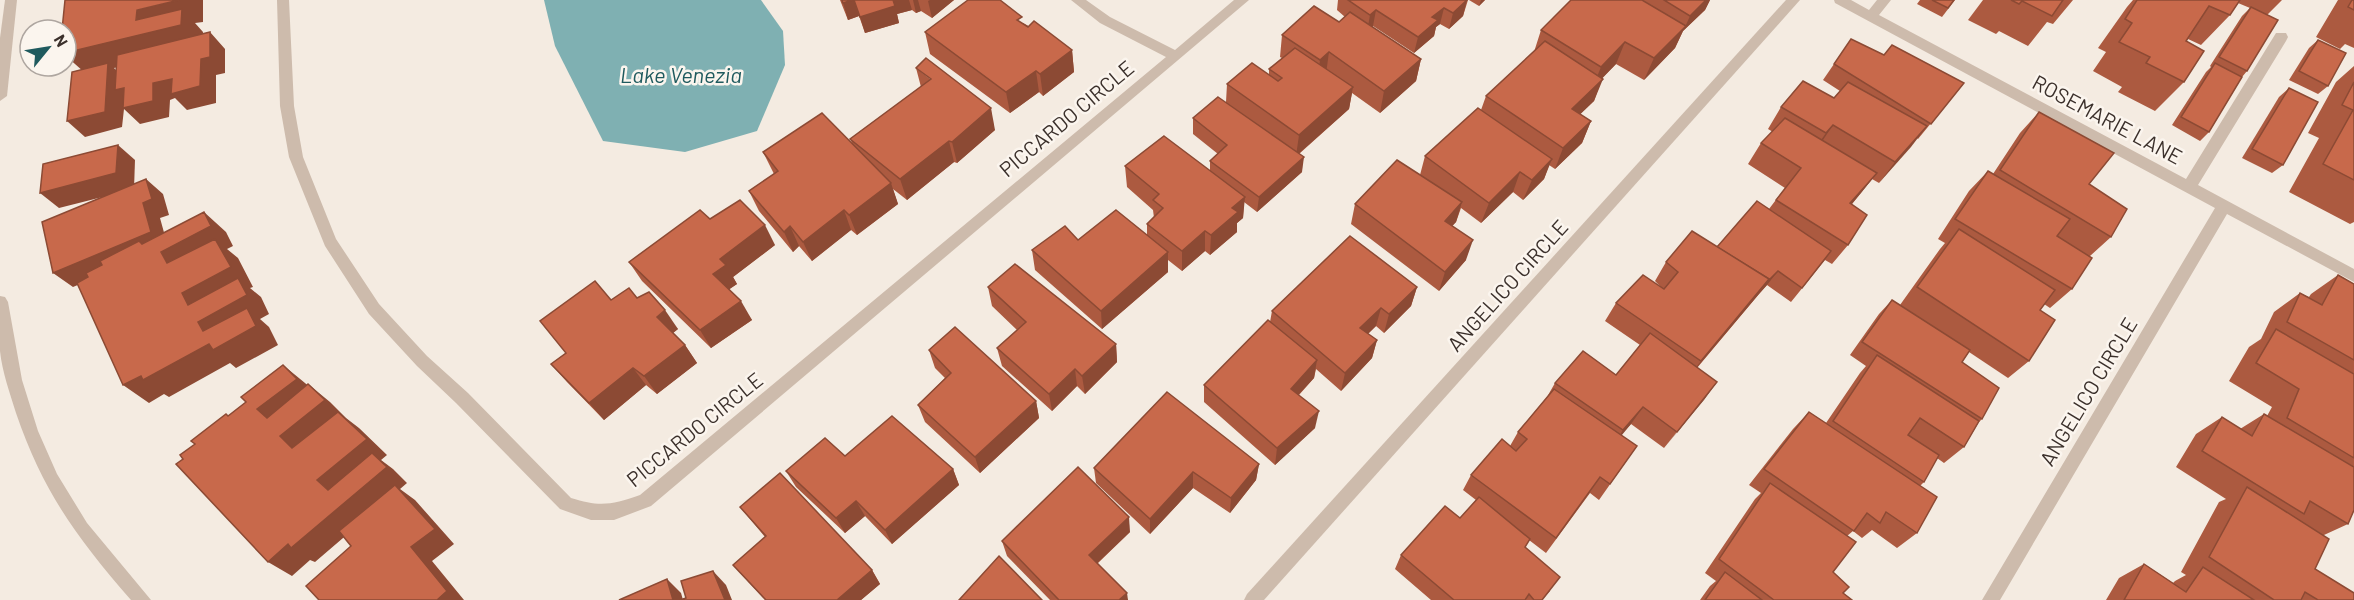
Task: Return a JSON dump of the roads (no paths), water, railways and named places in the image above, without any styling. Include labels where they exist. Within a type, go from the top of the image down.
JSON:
[{"type":"street","points":[[0,96],[11,0]]},
{"type":"street","name":"PICCARDO CIRCLE","points":[[283,0],[287,105],[296,157],[330,242],[374,309],[422,361],[462,398],[566,504],[591,512],[614,513],[645,501],[1243,0]]},
{"type":"street","points":[[1077,0],[1105,20],[1176,57]]},
{"type":"street","name":"ANGELICO CIRCLE","points":[[1253,600],[1794,0]]},
{"type":"street","name":"ROSEMARIE LANE","points":[[1840,0],[2354,276]]},
{"type":"street","points":[[1871,16],[1885,0]]},
{"type":"street","points":[[2189,187],[2281,37]]},
{"type":"street","name":"ANGELICO CIRCLE","points":[[1991,600],[2224,206]]},
{"type":"street","points":[[0,302],[3,330],[25,420],[64,503],[106,559],[142,600]]},
{"type":"water","name":"Lake Venezia","points":[[544,0],[761,0],[783,31],[785,65],[757,131],[685,152],[603,141],[555,46]]}]
